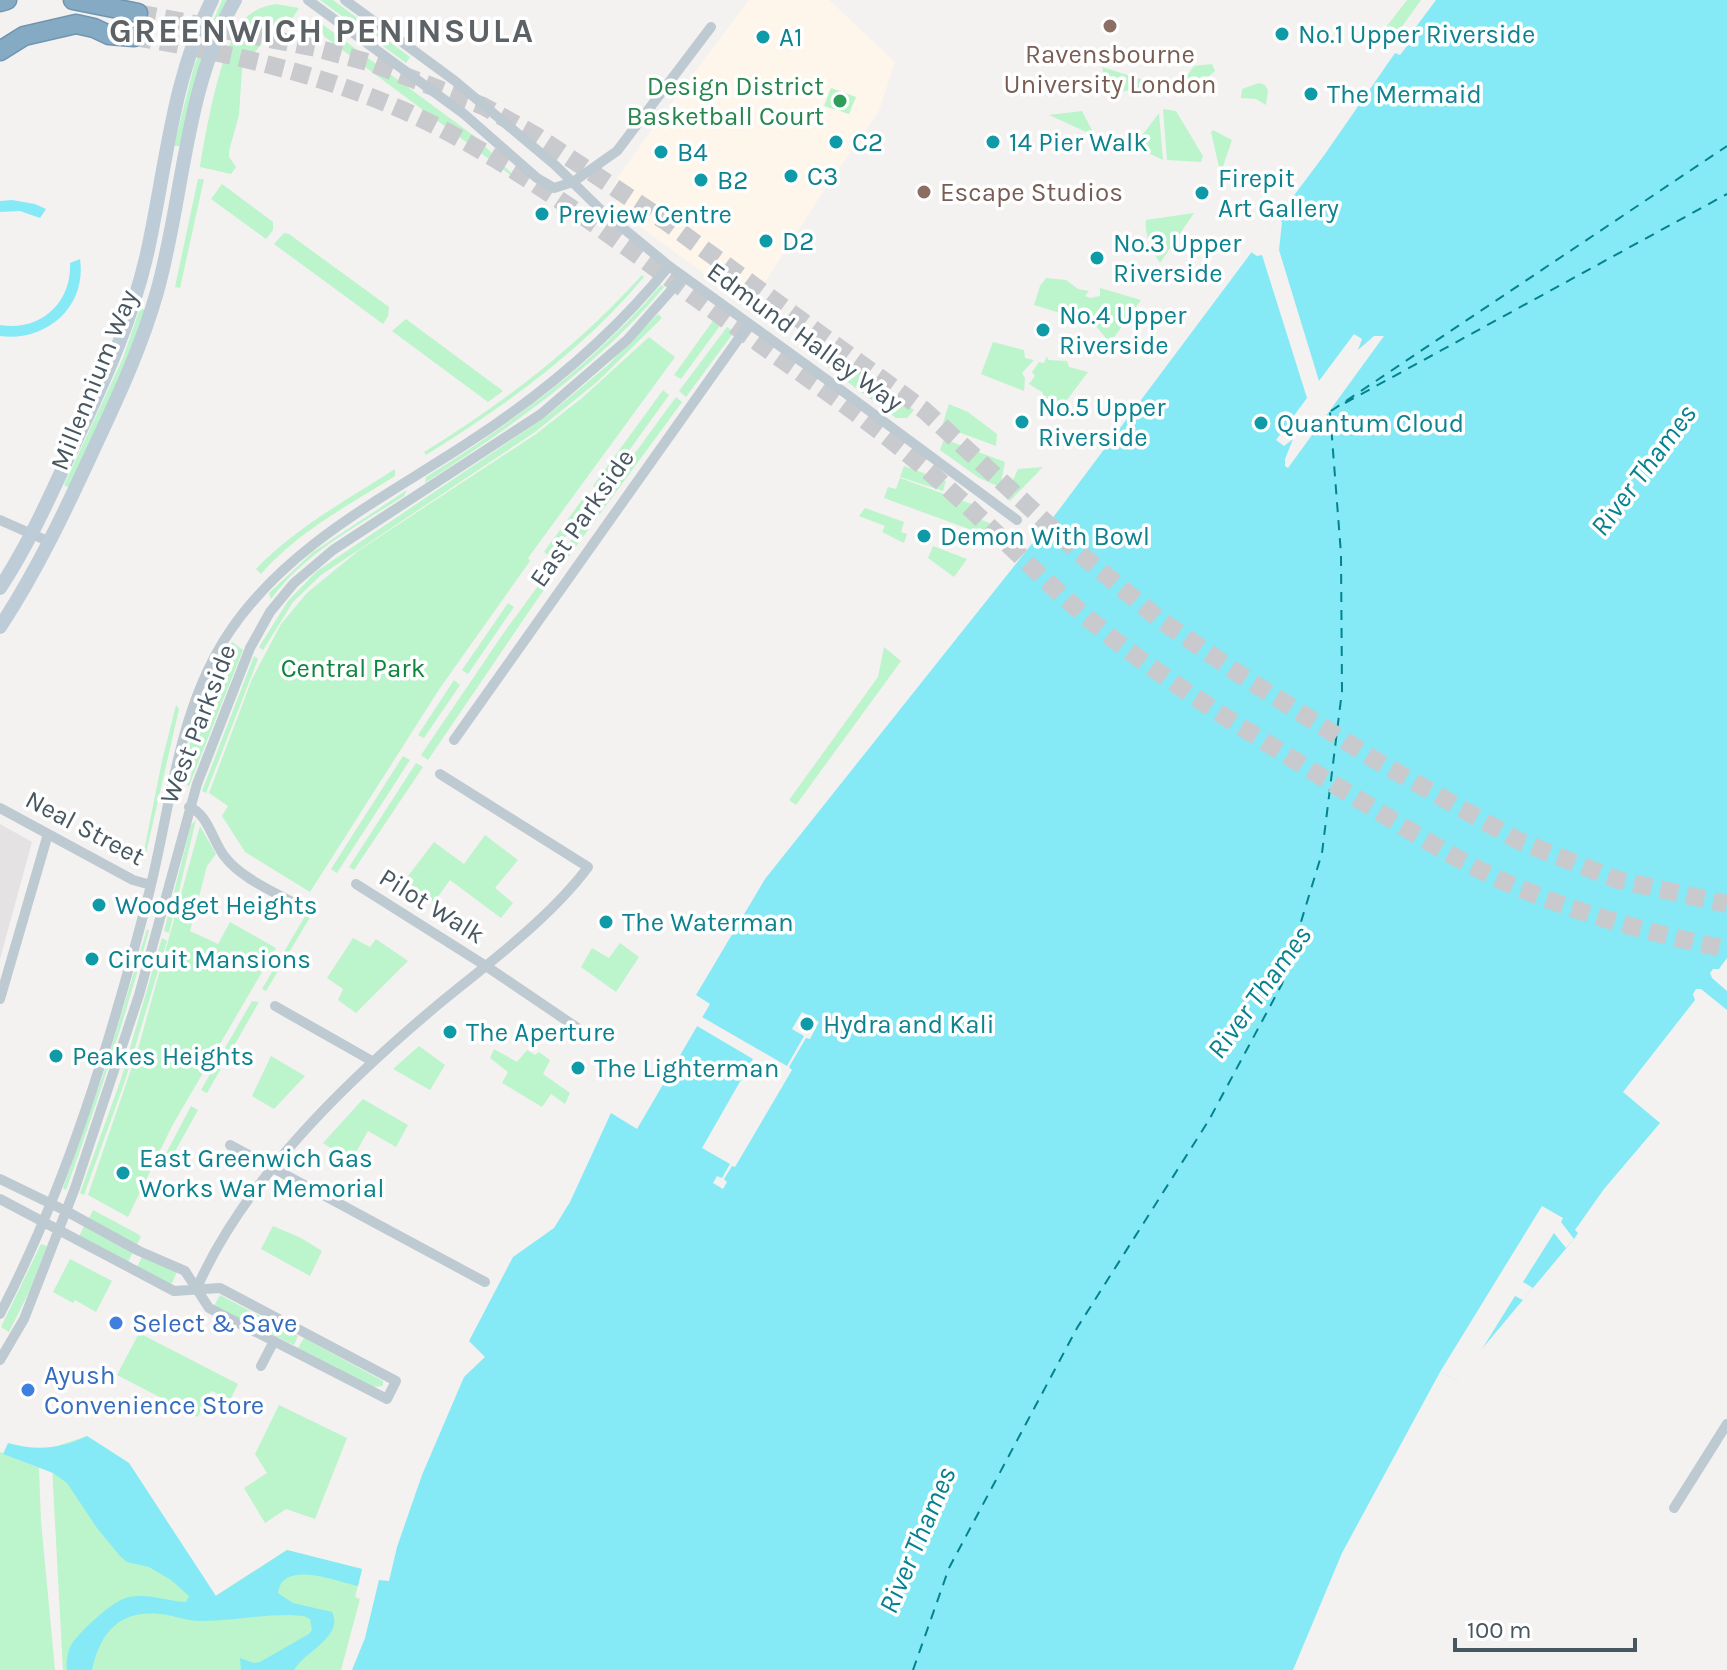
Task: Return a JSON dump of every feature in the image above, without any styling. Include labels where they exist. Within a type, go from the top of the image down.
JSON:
[{"type":"highway","points":[[0,2],[7,0]]},
{"type":"highway","points":[[73,0],[138,13]]},
{"type":"highway","points":[[0,51],[24,36],[76,24],[109,35],[134,37]]},
{"type":"street","name":"Millennium Way","points":[[0,588],[32,534],[105,380],[138,288],[184,67],[212,0]]},
{"type":"street","points":[[232,5],[243,0]]},
{"type":"street","points":[[308,0],[464,114],[554,188],[573,182],[617,151],[711,27]]},
{"type":"street","name":"Edmund Halley Way","points":[[345,0],[455,81],[573,182],[601,210],[683,277],[1017,520]]},
{"type":"street","name":"Millennium Way","points":[[0,627],[50,542],[126,380],[156,294],[203,75],[232,5]]},
{"type":"street","name":"West Parkside","points":[[0,1314],[43,1222],[96,1076],[151,885],[183,738],[207,673],[228,633],[267,584],[322,537],[470,442],[526,402],[600,340],[669,266]]},
{"type":"street","name":"West Parkside","points":[[0,1360],[24,1319],[59,1231],[139,995],[189,807],[250,648],[270,612],[294,583],[333,550],[541,414],[627,340],[683,277]]},
{"type":"street","points":[[138,288],[156,294]]},
{"type":"street","name":"East Parkside","points":[[454,740],[749,324]]},
{"type":"street","points":[[0,520],[50,542]]},
{"type":"street","points":[[196,1290],[210,1259],[273,1167],[372,1061],[486,966],[570,890],[588,867],[440,774]]},
{"type":"street","points":[[165,822],[180,810],[189,807],[196,809],[220,850],[235,868],[299,906]]},
{"type":"street","name":"Neal Street","points":[[0,808],[133,880],[151,885]]},
{"type":"street","points":[[0,999],[48,834]]},
{"type":"street","name":"Pilot Walk","points":[[356,884],[582,1031]]},
{"type":"street","points":[[275,1006],[372,1061]]},
{"type":"street","points":[[230,1145],[485,1282]]},
{"type":"street","points":[[0,1179],[139,1251],[185,1271],[196,1290],[209,1308],[387,1399],[396,1381],[220,1288],[196,1290],[174,1291],[0,1199]]},
{"type":"street","points":[[261,1366],[274,1341]]},
{"type":"street","points":[[1674,1508],[1727,1424]]},
{"type":"shaded area","points":[[749,0],[829,0],[895,62],[879,111],[749,307],[618,210],[613,189],[652,129]]},
{"type":"shaded area","points":[[0,824],[32,842],[0,959]]},
{"type":"green space","points":[[222,0],[227,0],[199,68],[180,146],[174,146],[194,66]]},
{"type":"green space","points":[[320,0],[333,0],[410,57],[406,63]]},
{"type":"green space","points":[[1407,0],[1421,0],[1401,28],[1380,35]]},
{"type":"green space","points":[[276,4],[299,8],[290,22],[286,20],[276,25],[242,69],[239,115],[229,151],[229,157],[236,167],[231,174],[200,167],[215,91],[227,50],[250,14]]},
{"type":"green space","points":[[311,16],[477,138],[521,183],[325,37]]},
{"type":"green space","points":[[1212,64],[1215,71],[1190,93],[1176,91],[1194,66]]},
{"type":"green space","points":[[1102,67],[1153,83],[1154,86],[1108,94]]},
{"type":"green space","points":[[1259,83],[1268,90],[1266,105],[1256,99],[1241,98],[1242,89]]},
{"type":"green space","name":"Design District Basketball Court","points":[[831,88],[856,97],[849,114],[824,106]]},
{"type":"green space","points":[[1163,109],[1176,111],[1203,156],[1201,162],[1167,160]]},
{"type":"green space","points":[[1082,111],[1095,136],[1049,115]]},
{"type":"green space","points":[[1159,113],[1163,160],[1134,146]]},
{"type":"green space","points":[[1213,130],[1232,140],[1222,169],[1219,167]]},
{"type":"green space","points":[[198,179],[204,179],[180,288],[175,287]]},
{"type":"green space","points":[[222,184],[273,222],[273,230],[266,239],[211,199]]},
{"type":"green space","points":[[1194,213],[1160,263],[1149,242],[1146,220]]},
{"type":"green space","points":[[284,233],[389,307],[383,324],[274,244]]},
{"type":"green space","points":[[642,275],[644,277],[595,329],[542,375],[426,455],[424,452],[512,393],[566,349]]},
{"type":"green space","points":[[1046,278],[1066,280],[1078,289],[1089,291],[1085,296],[1090,298],[1100,296],[1100,288],[1141,300],[1110,343],[1084,312],[1083,320],[1034,305]]},
{"type":"green space","points":[[661,285],[664,287],[638,316],[582,369],[490,440],[425,483],[426,477],[521,413],[580,366]]},
{"type":"green space","points":[[140,308],[146,310],[128,359],[69,488],[64,485],[123,358]]},
{"type":"green space","points":[[658,314],[662,318],[597,382],[535,432],[321,575],[293,602],[263,650],[259,647],[288,601],[317,571],[547,416],[608,365]]},
{"type":"green space","points":[[715,318],[722,323],[681,379],[674,375]]},
{"type":"green space","points":[[406,319],[503,391],[488,402],[392,331]]},
{"type":"green space","points":[[727,327],[734,332],[686,397],[679,391]]},
{"type":"green space","name":"Central Park","points":[[649,337],[675,357],[528,558],[530,561],[440,688],[310,892],[245,852],[222,816],[228,806],[209,793],[252,679],[281,624],[307,593],[358,551],[536,434],[582,398]]},
{"type":"green space","points":[[993,342],[1024,350],[1025,358],[1034,360],[1022,373],[1025,378],[1024,391],[981,374]]},
{"type":"green space","points":[[824,344],[914,410],[907,418],[896,418],[818,360],[818,353]]},
{"type":"green space","points":[[1047,356],[1048,360],[1067,361],[1069,367],[1088,372],[1054,417],[1042,392],[1029,384],[1035,376],[1032,372],[1039,362],[1044,363]]},
{"type":"green space","points":[[663,390],[669,395],[600,491],[593,486]]},
{"type":"green space","points":[[676,397],[682,402],[536,601],[428,760],[421,755],[505,631]]},
{"type":"green space","points":[[949,404],[968,412],[997,434],[996,446],[942,426]]},
{"type":"green space","points":[[944,439],[1005,462],[1000,487],[979,478],[940,450]]},
{"type":"green space","points":[[904,466],[946,481],[943,491],[900,477]]},
{"type":"green space","points":[[1043,467],[1010,501],[1005,497],[1018,469]]},
{"type":"green space","points":[[395,469],[395,476],[307,532],[261,574],[256,569],[304,528]]},
{"type":"green space","points":[[900,478],[977,506],[974,517],[992,524],[988,536],[884,498],[888,487],[896,489]]},
{"type":"green space","points":[[407,490],[404,496],[316,554],[271,599],[269,593],[313,552]]},
{"type":"green space","points":[[584,497],[591,502],[551,557],[544,552]]},
{"type":"green space","points":[[865,508],[904,522],[901,532],[907,534],[904,543],[882,532],[885,526],[859,516]]},
{"type":"green space","points":[[933,546],[967,559],[954,577],[928,558]]},
{"type":"green space","points":[[508,603],[514,607],[468,674],[462,670]]},
{"type":"green space","points":[[232,642],[243,650],[189,786],[192,772],[183,770],[192,736],[209,688]]},
{"type":"green space","points":[[884,647],[901,661],[796,805],[789,800],[878,677]]},
{"type":"green space","points":[[254,656],[258,659],[206,793],[202,791]]},
{"type":"green space","points":[[454,680],[460,685],[424,738],[418,735]]},
{"type":"green space","points":[[176,705],[179,709],[144,862],[162,761]]},
{"type":"green space","points":[[403,756],[410,760],[337,873],[331,869]]},
{"type":"green space","points":[[416,763],[423,767],[354,870],[349,867]]},
{"type":"green space","points":[[196,820],[169,933],[164,931],[191,825]]},
{"type":"green space","points":[[200,826],[216,854],[207,866],[190,931],[218,944],[230,922],[276,948],[172,1126],[128,1217],[88,1195],[138,1049]]},
{"type":"green space","points":[[485,835],[518,860],[495,888],[513,903],[501,918],[450,880],[434,902],[405,880],[434,842],[464,864]]},
{"type":"green space","points":[[314,901],[318,904],[266,991],[262,989]]},
{"type":"green space","points":[[147,929],[149,931],[120,1029],[66,1190],[63,1188],[102,1078]]},
{"type":"green space","points":[[162,938],[167,941],[125,1081],[84,1195],[80,1193],[121,1079]]},
{"type":"green space","points":[[353,938],[370,947],[376,939],[408,961],[356,1013],[338,1000],[343,989],[327,978]]},
{"type":"green space","points":[[620,943],[639,957],[616,992],[581,967],[592,948],[609,958]]},
{"type":"green space","points":[[252,1001],[259,1002],[207,1093],[201,1090]]},
{"type":"green space","points":[[419,1046],[445,1065],[430,1090],[393,1069]]},
{"type":"green space","points":[[494,1049],[517,1062],[527,1050],[535,1055],[539,1052],[550,1060],[543,1074],[570,1093],[565,1104],[551,1094],[542,1107],[502,1083],[508,1072],[490,1058]]},
{"type":"green space","points":[[271,1056],[305,1076],[274,1109],[252,1096]]},
{"type":"green space","points":[[363,1099],[408,1125],[396,1147],[368,1131],[351,1161],[323,1143]]},
{"type":"green space","points":[[191,1106],[198,1110],[167,1166],[161,1163]]},
{"type":"green space","points":[[93,1210],[138,1234],[141,1237],[136,1246],[89,1218]]},
{"type":"green space","points":[[84,1226],[133,1252],[128,1262],[79,1237]]},
{"type":"green space","points":[[273,1226],[322,1251],[310,1276],[261,1249]]},
{"type":"green space","points":[[41,1244],[47,1246],[9,1332],[1,1327]]},
{"type":"green space","points":[[142,1257],[177,1272],[171,1285],[137,1267]]},
{"type":"green space","points":[[70,1259],[112,1281],[96,1312],[53,1292]]},
{"type":"green space","points":[[220,1295],[298,1336],[294,1345],[214,1306]]},
{"type":"green space","points":[[139,1333],[238,1384],[230,1400],[212,1391],[198,1417],[117,1375]]},
{"type":"green space","points":[[304,1338],[383,1381],[383,1386],[372,1387],[298,1348]]},
{"type":"green space","points":[[279,1405],[347,1438],[315,1519],[286,1509],[265,1523],[244,1488],[267,1473],[255,1454]]},
{"type":"green space","points":[[87,1436],[129,1463],[215,1596],[287,1550],[362,1569],[355,1597],[360,1599],[341,1670],[63,1670],[51,1448]]},
{"type":"green space","points":[[0,1452],[39,1468],[55,1670],[0,1670]]},
{"type":"water","name":"River Thames","points":[[1436,0],[1727,0],[1727,958],[1719,969],[1713,969],[1710,973],[1727,991],[1727,1010],[1701,989],[1696,989],[1693,994],[1695,1000],[1623,1092],[1660,1123],[1604,1189],[1575,1230],[1578,1233],[1574,1239],[1456,1380],[1440,1372],[1342,1553],[1293,1670],[352,1670],[365,1638],[379,1580],[389,1581],[397,1547],[422,1475],[464,1377],[485,1357],[469,1341],[513,1257],[554,1228],[570,1202],[611,1113],[637,1129],[710,1004],[696,995],[765,879],[1058,511],[1325,154],[1395,53],[1400,55],[1407,46],[1404,43]]},
{"type":"water","points":[[12,200],[46,209],[40,218],[20,211],[0,212],[0,201]]},
{"type":"water","points":[[80,259],[77,292],[60,318],[33,333],[0,336],[0,325],[28,324],[51,312],[66,291],[70,263]]},
{"type":"water","points":[[87,1436],[129,1463],[216,1596],[287,1550],[362,1569],[358,1586],[311,1575],[289,1577],[282,1583],[278,1593],[293,1603],[332,1612],[333,1629],[328,1636],[294,1670],[241,1670],[240,1658],[260,1662],[309,1634],[312,1630],[310,1619],[288,1615],[202,1621],[145,1614],[122,1620],[106,1635],[92,1670],[67,1670],[67,1658],[75,1639],[122,1599],[136,1596],[186,1602],[189,1596],[149,1567],[127,1562],[120,1556],[67,1483],[53,1473],[3,1454],[8,1443],[48,1447],[68,1444]]},
{"type":"pier","points":[[1277,218],[1282,222],[1279,250],[1319,381],[1354,334],[1362,339],[1358,350],[1374,336],[1384,336],[1288,468],[1285,459],[1293,439],[1284,446],[1276,440],[1307,398],[1262,255],[1251,252]]},
{"type":"pier","points":[[802,1012],[819,1022],[789,1067],[792,1070],[735,1167],[732,1166],[724,1179],[727,1182],[723,1189],[713,1183],[717,1176],[722,1178],[730,1164],[702,1148],[753,1059],[697,1026],[702,1017],[787,1066],[804,1036],[792,1029]]},
{"type":"pier","points":[[1542,1206],[1563,1218],[1561,1222],[1574,1239],[1566,1248],[1554,1233],[1523,1282],[1533,1288],[1523,1300],[1515,1296],[1477,1357],[1456,1380],[1440,1372]]},
{"type":"ferry route","points":[[1331,411],[1727,146]]},
{"type":"ferry route","points":[[1345,403],[1727,194]]},
{"type":"ferry route","points":[[913,1670],[949,1568],[1077,1328],[1209,1120],[1282,984],[1322,853],[1342,691],[1341,554],[1330,412]]},
{"type":"tunnel","points":[[138,13],[316,48],[371,63],[483,106],[535,135],[668,223],[924,410],[1078,552],[1159,619],[1242,676],[1377,761],[1519,841],[1618,880],[1727,904]]},
{"type":"tunnel","points":[[134,37],[250,60],[366,95],[438,127],[509,167],[577,212],[869,423],[947,487],[1101,629],[1226,717],[1417,835],[1488,874],[1538,896],[1591,914],[1727,949]]},
{"type":"place","name":"Ravensbourne University London","points":[[1110,26]]},
{"type":"place","name":"No.1 Upper Riverside","points":[[1282,34]]},
{"type":"place","name":"A1","points":[[763,37]]},
{"type":"place","name":"The Mermaid","points":[[1311,94]]},
{"type":"place","name":"Design District Basketball Court","points":[[840,101]]},
{"type":"place","name":"C2","points":[[836,142]]},
{"type":"place","name":"14 Pier Walk","points":[[993,142]]},
{"type":"place","name":"B4","points":[[661,152]]},
{"type":"place","name":"C3","points":[[791,176]]},
{"type":"place","name":"B2","points":[[701,180]]},
{"type":"place","name":"Escape Studios","points":[[924,192]]},
{"type":"place","name":"Firepit Art Gallery","points":[[1202,193]]},
{"type":"place","name":"Preview Centre","points":[[542,214]]},
{"type":"place","name":"D2","points":[[766,241]]},
{"type":"place","name":"No.3 Upper Riverside","points":[[1097,258]]},
{"type":"place","name":"No.4 Upper Riverside","points":[[1043,330]]},
{"type":"place","name":"No.5 Upper Riverside","points":[[1022,422]]},
{"type":"place","name":"Quantum Cloud","points":[[1261,423]]},
{"type":"place","name":"Demon With Bowl","points":[[924,536]]},
{"type":"place","name":"Woodget Heights","points":[[99,905]]},
{"type":"place","name":"The Waterman","points":[[606,922]]},
{"type":"place","name":"Circuit Mansions","points":[[92,959]]},
{"type":"place","name":"Hydra and Kali","points":[[807,1024]]},
{"type":"place","name":"The Aperture","points":[[450,1032]]},
{"type":"place","name":"Peakes Heights","points":[[56,1056]]},
{"type":"place","name":"The Lighterman","points":[[578,1068]]},
{"type":"place","name":"East Greenwich Gas Works War Memorial","points":[[123,1173]]},
{"type":"place","name":"Select & Save","points":[[116,1323]]},
{"type":"place","name":"Ayush Convenience Store","points":[[28,1390]]},
{"type":"district","name":"GREENWICH PENINSULA","points":[[322,31]]}]
